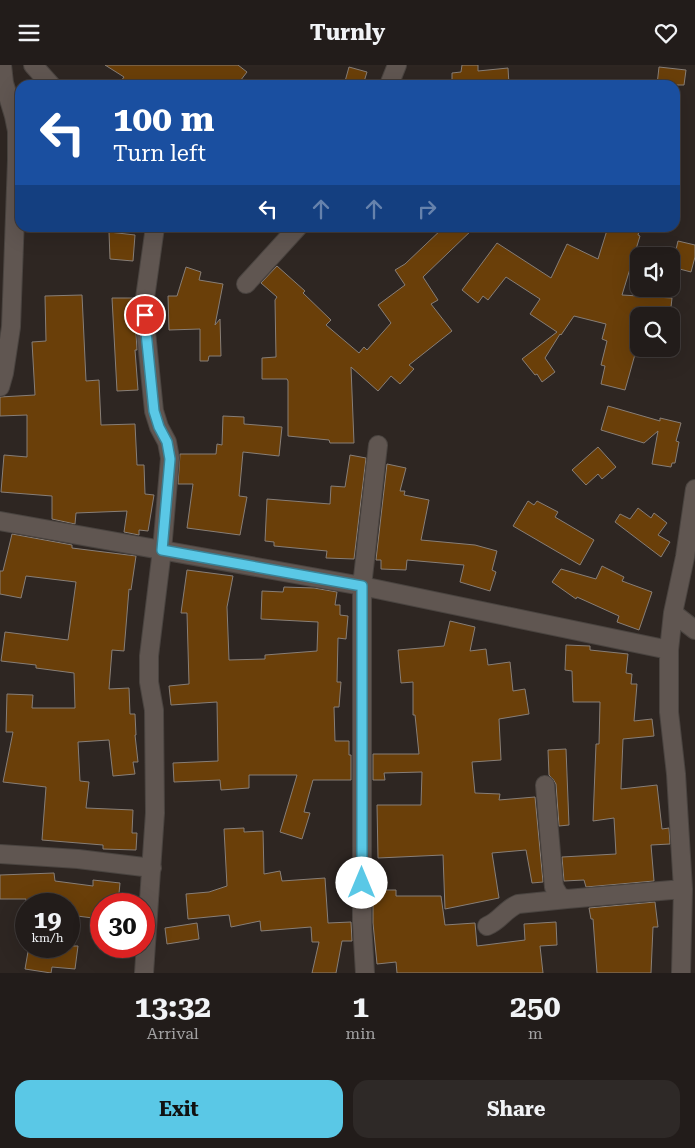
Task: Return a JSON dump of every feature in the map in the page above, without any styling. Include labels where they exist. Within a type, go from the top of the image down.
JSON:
[{"type":"street","points":[[1,65],[15,123]]},
{"type":"street","points":[[33,65],[46,80]]},
{"type":"street","points":[[391,80],[397,65]]},
{"type":"street","points":[[0,387],[11,327],[15,193]]},
{"type":"street","points":[[144,973],[156,813],[154,710],[148,669],[162,550],[170,459],[167,442],[159,427],[154,411],[146,332],[145,298],[154,232]]},
{"type":"street","points":[[246,284],[293,232]]},
{"type":"street","points":[[365,973],[362,923],[362,586],[378,445]]},
{"type":"street","points":[[682,973],[683,889],[670,712],[669,650],[673,613],[685,557],[695,489]]},
{"type":"street","points":[[0,521],[362,586],[669,650]]},
{"type":"street","points":[[673,613],[695,630]]},
{"type":"street","points":[[545,785],[554,887],[560,897],[567,899]]},
{"type":"street","points":[[0,854],[78,859],[152,868]]},
{"type":"street","points":[[487,926],[500,919],[512,906],[518,904],[683,889]]},
{"type":"building","points":[[105,65],[238,65],[247,72],[241,80],[122,80],[124,77]]},
{"type":"building","points":[[462,65],[478,65],[478,71],[508,68],[509,80],[452,80],[452,73],[461,72]]},
{"type":"building","points":[[349,67],[367,72],[365,80],[345,80]]},
{"type":"building","points":[[659,67],[686,70],[684,85],[680,85],[680,80],[658,80]]},
{"type":"building","points":[[109,232],[135,235],[133,261],[110,259]]},
{"type":"building","points":[[439,232],[470,232],[423,277],[438,300],[431,304],[452,331],[409,365],[414,369],[400,384],[391,376],[378,391],[351,367],[354,443],[330,443],[329,440],[288,436],[288,381],[287,379],[262,379],[262,358],[276,357],[275,300],[277,297],[261,283],[277,266],[305,291],[303,293],[331,320],[326,325],[359,353],[364,347],[367,350],[391,323],[378,305],[405,285],[395,270],[405,264]]},
{"type":"building","points":[[606,232],[639,232],[638,235],[640,236],[637,247],[630,247],[630,269],[622,295],[630,297],[672,298],[671,307],[630,307],[630,357],[634,357],[625,390],[601,384],[605,366],[601,365],[607,341],[602,339],[606,324],[574,316],[545,358],[555,372],[542,382],[522,359],[557,332],[530,314],[540,299],[506,277],[488,300],[483,296],[478,303],[462,290],[497,243],[551,278],[567,244],[598,259]]},
{"type":"building","points":[[678,241],[695,245],[695,257],[691,272],[680,269],[680,247],[677,247]]},
{"type":"building","points":[[186,267],[201,272],[199,280],[223,284],[215,325],[220,319],[221,356],[209,356],[208,361],[200,361],[200,329],[169,330],[168,296],[177,296]]},
{"type":"building","points":[[82,295],[86,381],[99,380],[101,425],[135,424],[137,465],[144,465],[145,494],[154,495],[148,531],[139,530],[139,535],[124,532],[127,511],[76,513],[75,524],[52,519],[52,496],[1,492],[4,455],[27,457],[27,415],[0,416],[0,397],[35,395],[32,342],[46,341],[45,296]]},
{"type":"building","points":[[112,298],[134,298],[138,390],[117,391]]},
{"type":"building","points":[[608,406],[660,421],[660,418],[681,423],[676,441],[679,442],[675,463],[672,463],[671,467],[652,464],[658,431],[644,443],[601,430]]},
{"type":"building","points":[[223,416],[244,417],[244,424],[282,427],[279,456],[243,452],[239,496],[247,497],[240,535],[187,528],[193,484],[178,484],[180,454],[216,454],[217,444],[222,445]]},
{"type":"building","points":[[598,447],[616,467],[602,479],[598,474],[586,485],[572,470]]},
{"type":"building","points":[[350,455],[366,458],[354,559],[326,558],[327,551],[274,546],[274,542],[265,541],[267,499],[330,504],[331,486],[345,487]]},
{"type":"building","points":[[387,464],[406,468],[400,491],[405,491],[404,495],[429,500],[421,540],[475,545],[497,551],[492,570],[496,572],[490,591],[460,582],[464,565],[407,560],[406,570],[381,569],[381,560],[376,560]]},
{"type":"building","points":[[528,501],[534,505],[537,501],[558,512],[555,517],[594,540],[580,565],[513,526]]},
{"type":"building","points":[[638,508],[651,518],[654,513],[667,523],[658,535],[670,542],[661,557],[615,522],[620,514],[630,519]]},
{"type":"building","points":[[12,534],[72,545],[72,548],[136,556],[131,590],[129,589],[124,651],[112,650],[109,689],[129,688],[130,714],[135,714],[138,762],[133,762],[135,774],[113,776],[109,740],[78,742],[80,781],[89,782],[86,808],[133,810],[132,833],[137,833],[136,850],[103,849],[103,845],[42,840],[46,787],[3,782],[13,732],[6,732],[7,694],[33,695],[32,708],[75,708],[74,673],[36,668],[36,665],[1,661],[5,632],[68,640],[76,582],[26,576],[21,598],[0,594],[0,571],[3,571]]},
{"type":"building","points":[[602,566],[624,577],[622,581],[652,592],[639,630],[617,622],[619,616],[577,597],[576,599],[552,582],[561,569],[596,579]]},
{"type":"building","points":[[187,570],[233,576],[227,607],[229,660],[265,659],[265,655],[317,651],[318,622],[261,619],[262,591],[283,592],[284,587],[314,588],[337,592],[335,605],[340,605],[340,615],[348,616],[346,639],[338,638],[337,682],[341,682],[339,707],[334,707],[335,741],[349,741],[351,780],[313,780],[304,812],[310,813],[302,839],[280,832],[297,775],[249,775],[249,788],[221,790],[220,780],[174,782],[173,763],[218,761],[217,702],[171,705],[169,686],[189,684],[187,613],[181,613]]},
{"type":"building","points":[[450,621],[475,627],[470,651],[486,649],[488,665],[510,662],[513,691],[525,689],[529,714],[499,719],[501,760],[472,762],[475,793],[500,794],[499,800],[535,797],[543,882],[532,883],[526,850],[492,853],[499,898],[445,909],[443,855],[378,858],[377,805],[421,805],[422,772],[384,773],[385,780],[373,780],[373,754],[419,754],[415,715],[413,715],[413,682],[401,683],[398,650],[444,646]]},
{"type":"building","points":[[566,645],[590,646],[590,650],[628,654],[626,673],[632,674],[631,684],[637,684],[634,721],[652,719],[654,736],[623,739],[621,789],[657,785],[662,829],[669,828],[670,844],[651,845],[654,881],[586,887],[584,880],[564,881],[562,857],[616,854],[614,818],[593,821],[596,744],[599,744],[600,702],[573,702],[572,671],[565,670]]},
{"type":"building","points":[[566,749],[569,825],[559,826],[556,784],[549,775],[548,750]]},
{"type":"building","points":[[244,828],[244,832],[263,831],[264,874],[280,871],[282,881],[325,878],[328,923],[351,922],[352,941],[342,941],[336,973],[312,973],[319,942],[312,942],[311,927],[261,931],[260,921],[231,927],[229,915],[188,919],[186,894],[209,892],[227,886],[224,829]]},
{"type":"building","points":[[54,873],[55,881],[93,886],[93,880],[120,883],[119,893],[90,893],[90,918],[80,916],[80,893],[15,893],[15,899],[0,899],[0,875]]},
{"type":"building","points":[[373,890],[396,890],[396,896],[441,896],[445,925],[475,923],[477,946],[525,940],[524,924],[556,922],[557,945],[540,946],[543,973],[397,973],[396,962],[377,964],[373,923]]},
{"type":"building","points":[[655,902],[658,927],[653,927],[651,973],[597,973],[593,919],[591,919],[589,908]]},
{"type":"building","points":[[197,923],[199,939],[167,944],[165,928]]},
{"type":"building","points":[[27,958],[76,958],[75,969],[52,967],[51,973],[25,969]]},
{"type":"route","points":[[145,315],[154,411],[159,427],[167,442],[170,459],[162,550],[362,586],[362,883]]}]
